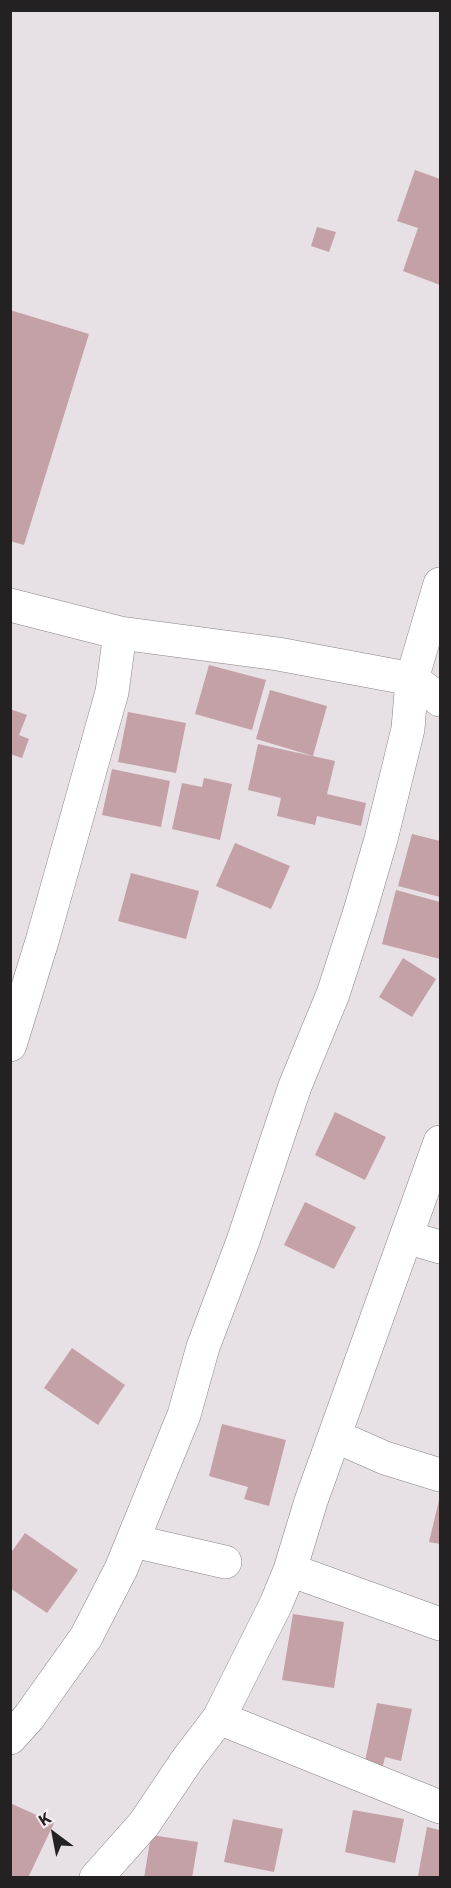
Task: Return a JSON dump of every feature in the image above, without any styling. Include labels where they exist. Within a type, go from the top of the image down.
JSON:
[{"type":"street","points":[[10,1738],[29,1717],[86,1637],[121,1569],[184,1415],[203,1347],[243,1241],[295,1086],[333,994],[357,922],[381,839],[408,729],[412,679],[441,584]]},
{"type":"street","points":[[10,605],[120,633],[278,654],[412,679],[441,700]]},
{"type":"street","points":[[10,1045],[43,938],[112,692],[120,633]]},
{"type":"street","points":[[96,1878],[144,1824],[187,1760],[219,1718],[271,1615],[290,1570],[310,1501],[441,1142]]},
{"type":"street","points":[[406,1237],[441,1247]]},
{"type":"street","points":[[334,1436],[385,1458],[441,1475]]},
{"type":"street","points":[[133,1541],[225,1562]]},
{"type":"street","points":[[290,1570],[441,1624]]},
{"type":"street","points":[[219,1718],[441,1807]]},
{"type":"building","points":[[415,170],[440,179],[440,285],[403,271],[418,228],[397,221]]},
{"type":"building","points":[[317,227],[336,232],[329,252],[311,246]]},
{"type":"building","points":[[10,310],[89,334],[24,545],[10,541]]},
{"type":"building","points":[[209,665],[266,680],[252,730],[195,714]]},
{"type":"building","points":[[270,690],[327,706],[313,756],[256,739]]},
{"type":"building","points":[[10,709],[27,715],[19,735],[29,739],[22,758],[10,754]]},
{"type":"building","points":[[128,712],[186,723],[176,773],[118,762]]},
{"type":"building","points":[[258,744],[335,761],[327,794],[366,803],[361,826],[317,816],[315,825],[277,816],[281,798],[248,790]]},
{"type":"building","points":[[112,769],[170,781],[161,827],[102,815]]},
{"type":"building","points":[[204,778],[232,784],[220,840],[172,829],[182,783],[202,787]]},
{"type":"building","points":[[412,834],[440,841],[440,897],[398,886]]},
{"type":"building","points":[[235,843],[290,866],[271,909],[216,886]]},
{"type":"building","points":[[131,873],[199,891],[186,939],[118,921]]},
{"type":"building","points":[[396,890],[440,902],[440,959],[382,944]]},
{"type":"building","points":[[403,958],[436,979],[412,1017],[379,997]]},
{"type":"building","points":[[335,1112],[386,1137],[365,1180],[315,1155]]},
{"type":"building","points":[[305,1202],[356,1227],[334,1269],[284,1245]]},
{"type":"building","points":[[72,1348],[125,1385],[98,1425],[44,1388]]},
{"type":"building","points":[[222,1424],[286,1440],[269,1506],[244,1499],[248,1487],[209,1476]]},
{"type":"building","points":[[440,1496],[440,1544],[429,1542]]},
{"type":"building","points":[[25,1533],[78,1570],[47,1613],[10,1588],[10,1554]]},
{"type":"building","points":[[293,1614],[344,1622],[334,1688],[282,1680]]},
{"type":"building","points":[[377,1703],[412,1709],[401,1761],[385,1757],[381,1774],[363,1771]]},
{"type":"building","points":[[10,1803],[54,1823],[28,1878],[16,1878],[10,1875]]},
{"type":"building","points":[[353,1810],[404,1819],[395,1863],[345,1852]]},
{"type":"building","points":[[233,1819],[283,1829],[274,1872],[224,1862]]},
{"type":"building","points":[[427,1827],[440,1830],[440,1878],[418,1876]]},
{"type":"building","points":[[151,1835],[198,1842],[192,1878],[144,1878]]}]
